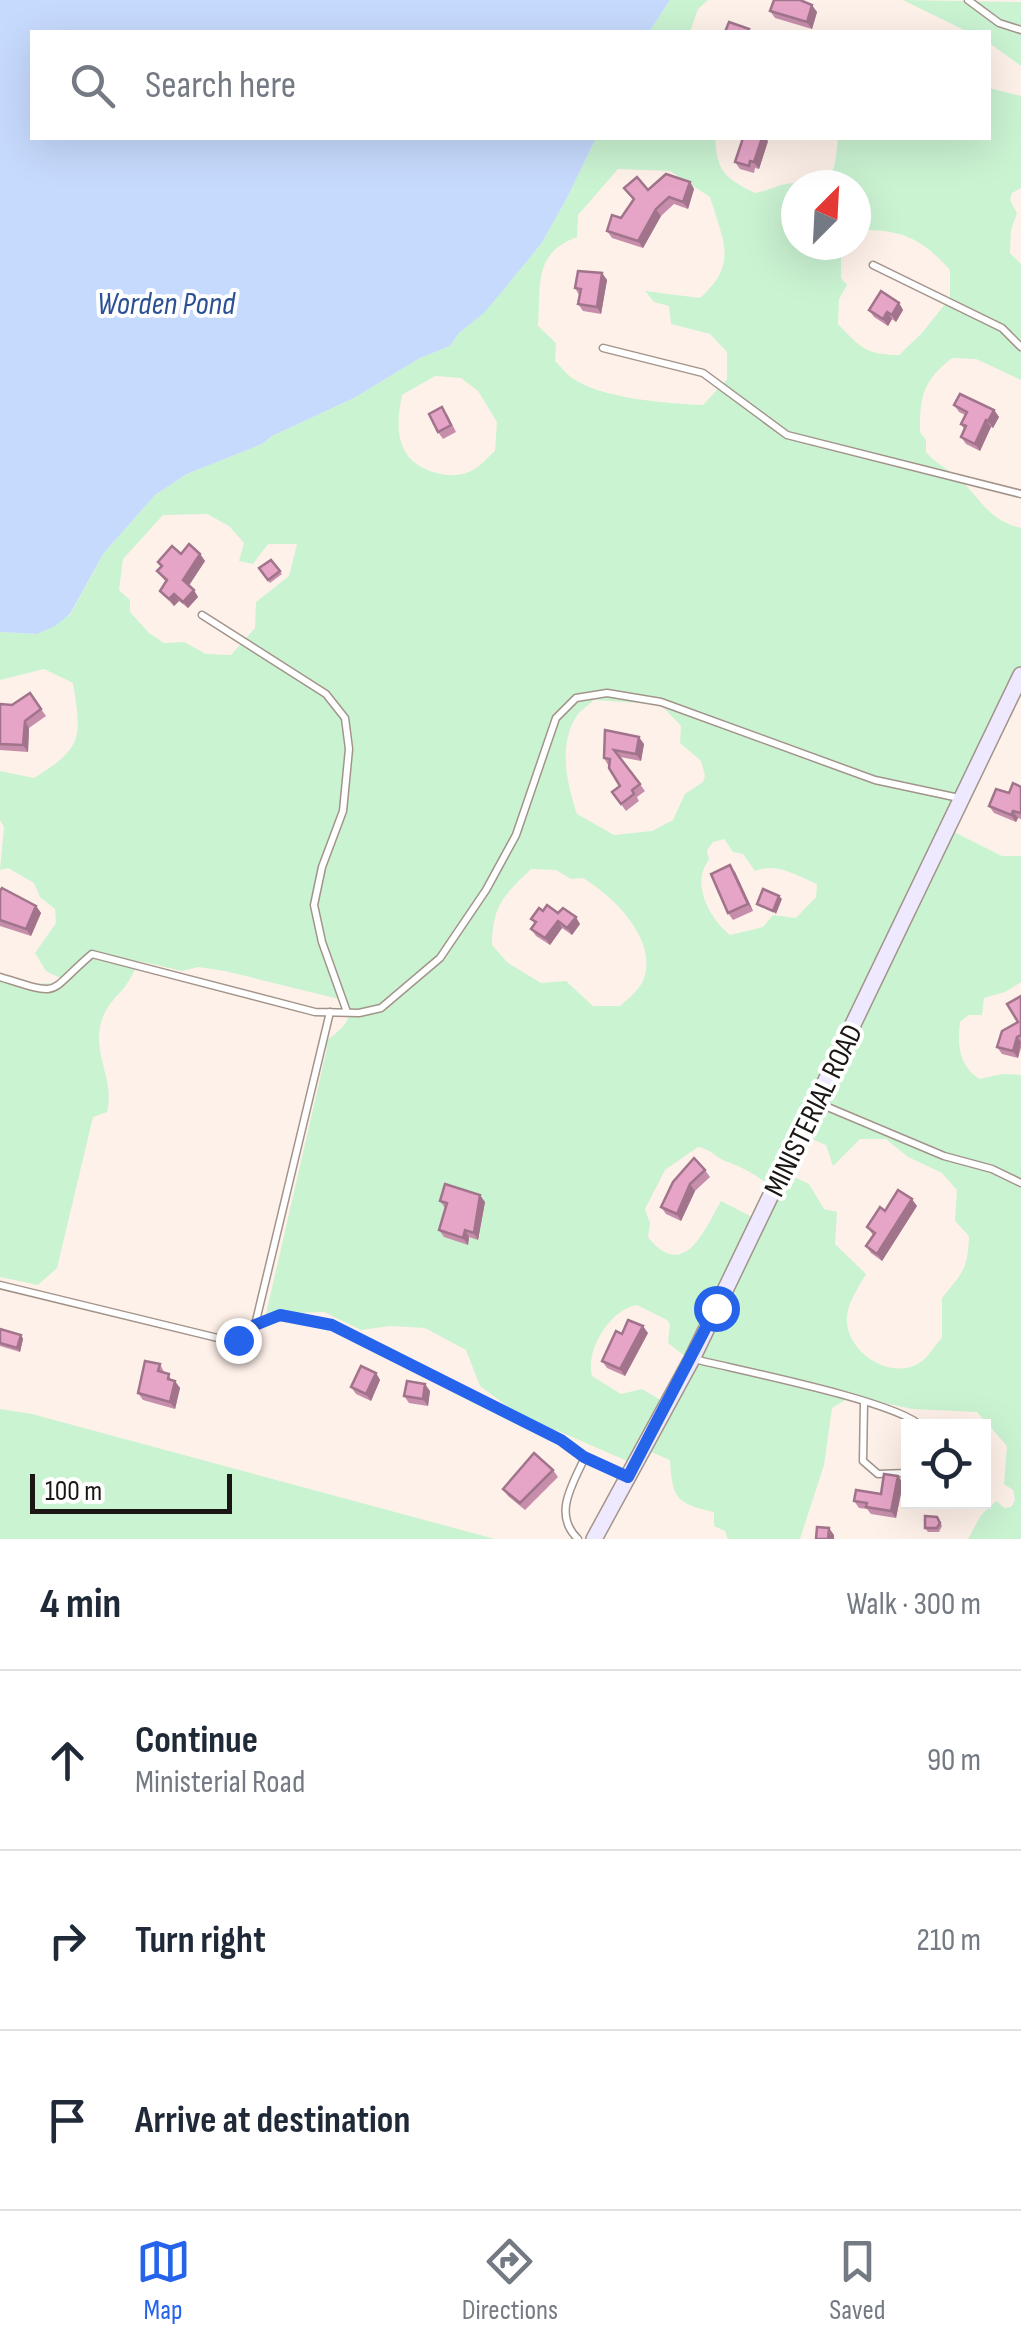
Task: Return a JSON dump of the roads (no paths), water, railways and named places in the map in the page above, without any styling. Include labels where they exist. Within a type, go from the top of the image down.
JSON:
[{"type":"main road","name":"MINISTERIAL ROAD","points":[[594,1539],[692,1358],[1021,675]]},
{"type":"lane","points":[[968,0],[999,23],[1021,30]]},
{"type":"lane","points":[[874,264],[1002,328],[1021,347]]},
{"type":"lane","points":[[604,348],[703,373],[787,435],[1021,494]]},
{"type":"lane","points":[[202,615],[326,694],[345,718],[350,748],[343,811],[322,868],[314,905],[322,942],[347,1012]]},
{"type":"lane","points":[[0,977],[45,991],[54,989],[92,954],[315,1012],[380,1008],[440,958],[486,890],[516,835],[556,718],[576,698],[607,693],[661,702],[876,780],[962,799]]},
{"type":"lane","points":[[255,1325],[330,1012]]},
{"type":"lane","points":[[816,1102],[944,1156],[992,1169],[1021,1183]]},
{"type":"lane","points":[[0,1285],[230,1342],[255,1325],[280,1315],[332,1325],[628,1477]]},
{"type":"lane","points":[[692,1358],[864,1402],[913,1419]]},
{"type":"lane","points":[[864,1402],[862,1461],[878,1474],[901,1473]]},
{"type":"lane","points":[[578,1539],[569,1530],[564,1516],[584,1457]]},
{"type":"water","name":"Worden Pond","points":[[0,0],[670,0],[650,30],[30,30],[30,140],[595,140],[541,244],[485,312],[459,333],[450,346],[420,358],[354,398],[262,444],[187,474],[155,495],[103,554],[70,614],[37,634],[0,632]]}]
